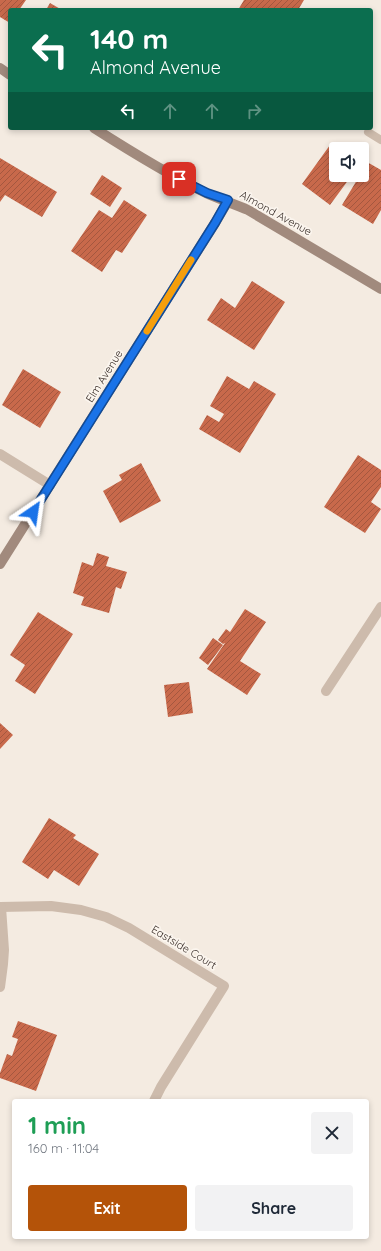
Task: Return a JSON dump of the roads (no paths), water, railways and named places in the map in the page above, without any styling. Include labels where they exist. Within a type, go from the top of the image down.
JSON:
[{"type":"street","name":"Almond Avenue","points":[[97,130],[179,179],[207,193],[228,200],[248,210],[381,288]]},
{"type":"street","name":"Elm Avenue","points":[[0,564],[228,200]]},
{"type":"street","points":[[0,454],[50,485]]},
{"type":"street","points":[[326,691],[381,607]]},
{"type":"street","name":"Eastside Court","points":[[1,907],[51,906],[81,910],[106,917],[129,928],[224,986],[155,1099]]},
{"type":"street","points":[[0,988],[4,964],[1,907]]},
{"type":"lane","points":[[368,132],[381,140]]}]
